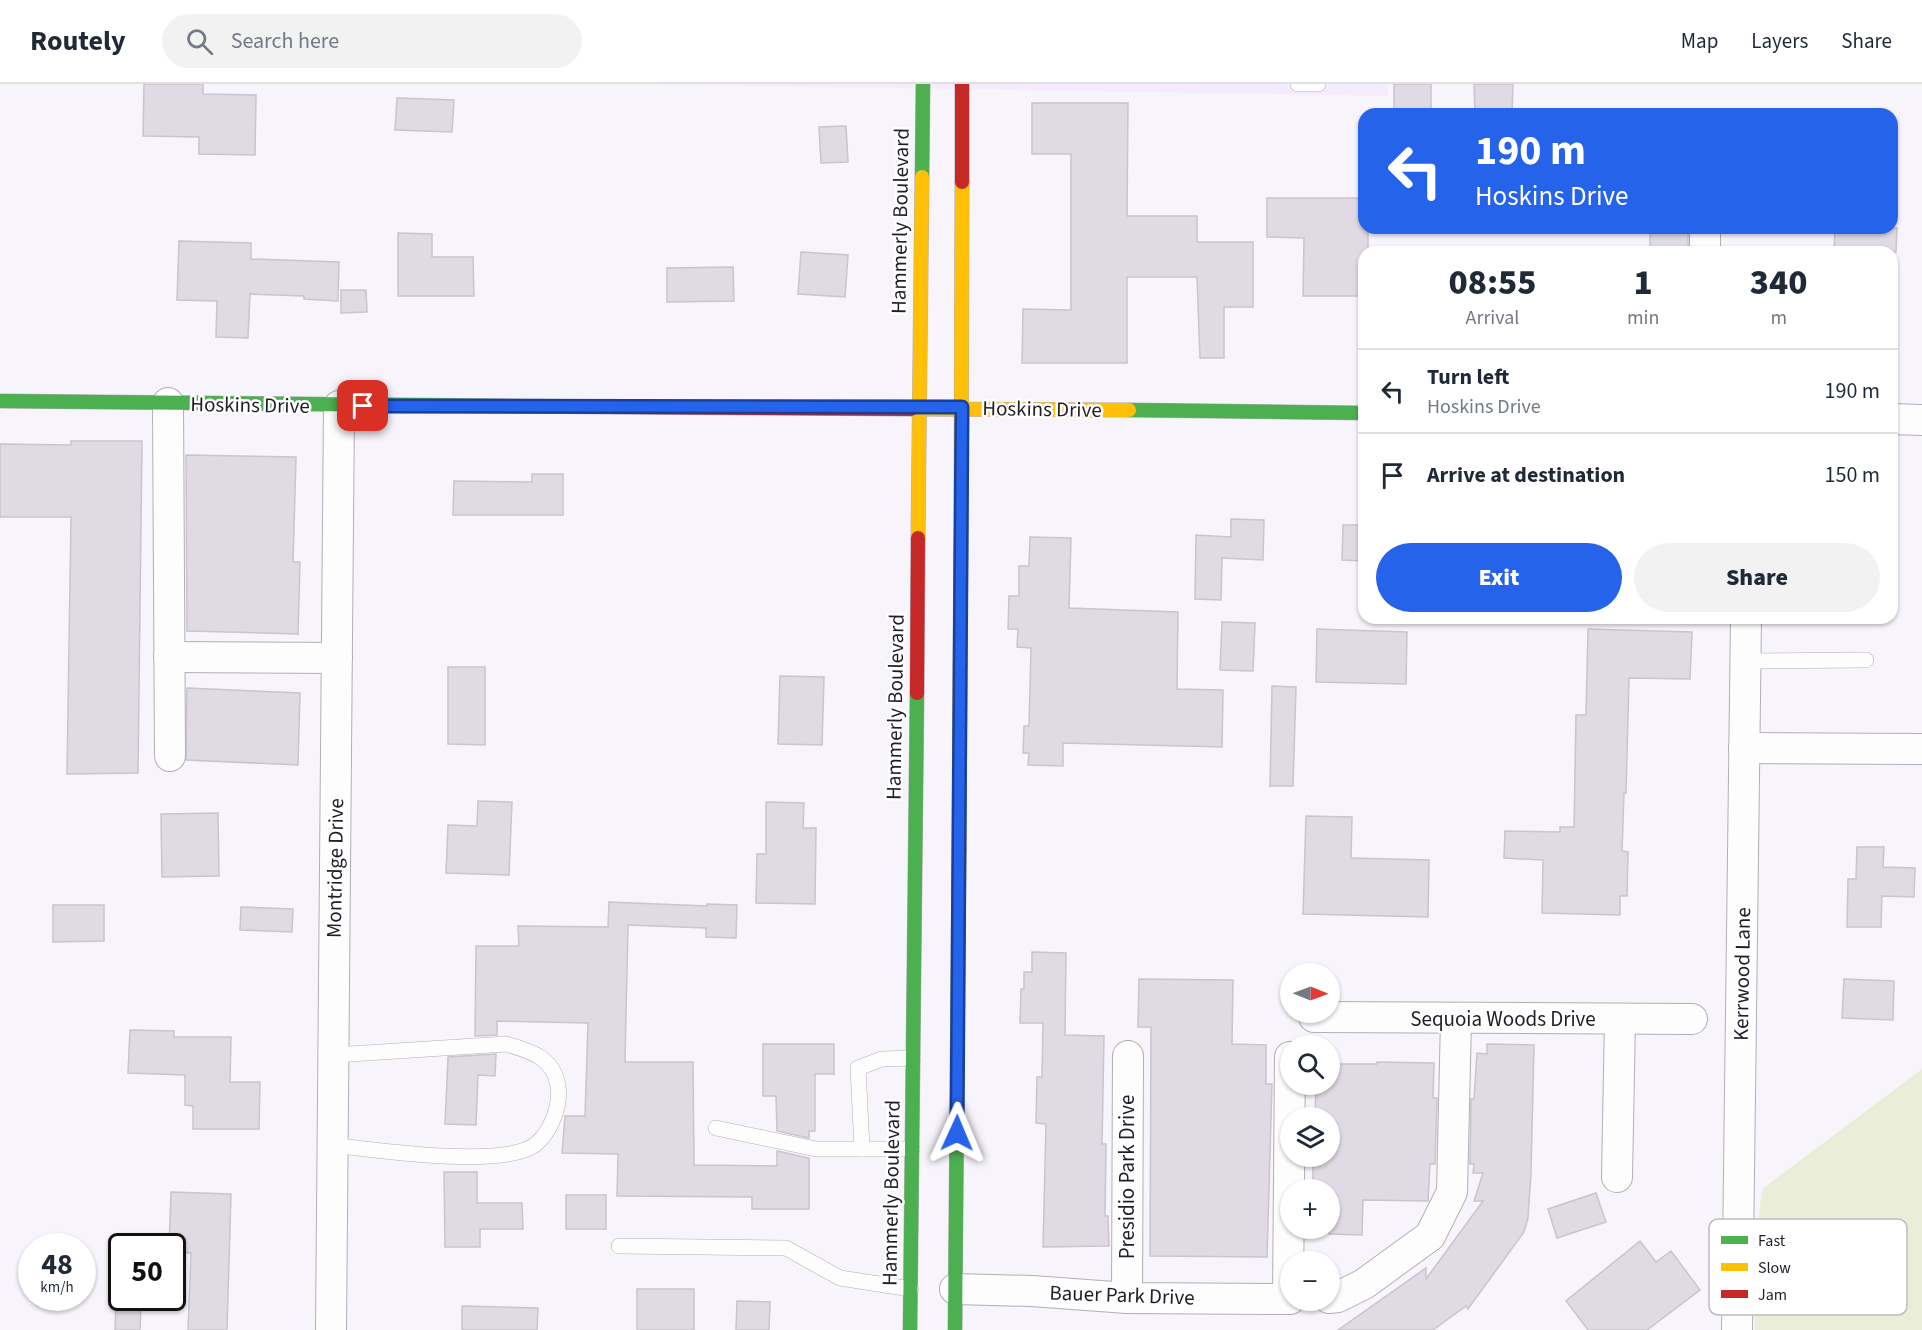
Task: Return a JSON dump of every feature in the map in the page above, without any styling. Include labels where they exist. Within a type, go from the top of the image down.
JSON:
[{"type":"main road","name":"Hammerly Boulevard","points":[[910,1330],[916,1289],[912,1149],[913,1058],[920,925],[919,407],[923,84]]},
{"type":"main road","points":[[955,1330],[950,1289],[953,927],[962,407],[962,84]]},
{"type":"main road","name":"Hoskins Drive","points":[[0,400],[339,406],[962,407],[1358,413]]},
{"type":"street","points":[[168,403],[170,756]]},
{"type":"street","name":"Montridge Drive","points":[[331,1330],[339,406]]},
{"type":"street","points":[[1898,419],[1922,420]]},
{"type":"street","name":"Kerrwood Lane","points":[[1738,1219],[1746,624]]},
{"type":"street","points":[[169,657],[337,658]]},
{"type":"street","points":[[1744,748],[1922,749]]},
{"type":"street","name":"Sequoia Woods Drive","points":[[1340,1017],[1692,1019]]},
{"type":"street","points":[[1340,1296],[1364,1284],[1430,1236],[1452,1192],[1456,1019]]},
{"type":"street","points":[[1617,1177],[1620,1019]]},
{"type":"street","name":"Presidio Park Drive","points":[[1127,1298],[1128,1056]]},
{"type":"street","points":[[1289,1251],[1290,1095]]},
{"type":"street","name":"Bauer Park Drive","points":[[950,1289],[1032,1291],[1127,1298],[1280,1299]]},
{"type":"street","name":"Kerrwood Lane","points":[[1737,1315],[1737,1330]]},
{"type":"lane","points":[[1298,84],[1318,84]]},
{"type":"lane","points":[[1746,661],[1866,660]]},
{"type":"lane","points":[[333,1145],[466,1157],[514,1153],[536,1144],[555,1118],[559,1094],[557,1077],[547,1061],[531,1051],[506,1044],[334,1055]]},
{"type":"lane","points":[[862,1149],[858,1068],[882,1059],[913,1058]]},
{"type":"lane","points":[[716,1128],[816,1149],[912,1149]]},
{"type":"lane","points":[[620,1246],[786,1248],[840,1278],[916,1289]]},
{"type":"shaded area","points":[[654,84],[1388,84],[1388,96]]},
{"type":"green space","points":[[1922,1069],[1922,1330],[1755,1330],[1754,1315],[1907,1315],[1907,1219],[1759,1219],[1762,1189]]},
{"type":"building","points":[[144,84],[203,84],[203,94],[256,95],[255,155],[199,154],[199,137],[143,136]]},
{"type":"building","points":[[1394,84],[1431,84],[1431,108],[1394,108]]},
{"type":"building","points":[[1474,84],[1513,84],[1512,108],[1475,108]]},
{"type":"building","points":[[397,98],[454,100],[452,132],[395,130]]},
{"type":"building","points":[[1032,103],[1128,103],[1127,216],[1197,216],[1197,242],[1253,242],[1253,307],[1224,307],[1224,358],[1200,358],[1197,277],[1127,277],[1127,363],[1022,363],[1023,309],[1071,310],[1071,154],[1032,154]]},
{"type":"building","points":[[846,126],[848,162],[821,163],[819,127]]},
{"type":"building","points":[[1267,198],[1358,198],[1358,234],[1368,234],[1368,246],[1358,246],[1358,296],[1303,296],[1304,238],[1267,237]]},
{"type":"building","points":[[398,233],[432,234],[432,257],[473,257],[474,296],[398,296]]},
{"type":"building","points":[[1650,234],[1688,234],[1688,246],[1650,246]]},
{"type":"building","points":[[1835,234],[1897,234],[1896,246],[1834,246]]},
{"type":"building","points":[[179,241],[251,243],[251,259],[339,262],[338,301],[304,299],[304,296],[250,294],[248,338],[216,337],[217,301],[177,300]]},
{"type":"building","points":[[801,252],[848,255],[845,297],[798,294]]},
{"type":"building","points":[[733,267],[734,301],[667,302],[667,268]]},
{"type":"building","points":[[341,290],[366,290],[367,312],[341,313]]},
{"type":"building","points":[[71,441],[142,441],[138,773],[67,774],[71,517],[0,517],[0,444],[71,445]]},
{"type":"building","points":[[186,455],[296,457],[293,562],[300,562],[298,634],[187,631]]},
{"type":"building","points":[[532,474],[563,474],[563,515],[453,515],[454,481],[532,482]]},
{"type":"building","points":[[1231,519],[1264,520],[1263,560],[1222,558],[1221,600],[1195,599],[1196,535],[1231,537]]},
{"type":"building","points":[[1343,525],[1358,525],[1358,561],[1342,560]]},
{"type":"building","points":[[1030,537],[1071,538],[1069,608],[1178,612],[1177,689],[1223,690],[1222,747],[1063,743],[1063,766],[1028,765],[1029,753],[1023,753],[1024,726],[1029,726],[1031,648],[1017,647],[1018,629],[1008,629],[1009,596],[1019,596],[1019,566],[1029,566]]},
{"type":"building","points":[[1222,622],[1255,623],[1253,671],[1220,670]]},
{"type":"building","points":[[1317,629],[1407,632],[1406,684],[1316,682]]},
{"type":"building","points":[[1588,629],[1692,632],[1690,679],[1629,678],[1622,851],[1628,852],[1627,896],[1620,896],[1620,915],[1542,913],[1543,860],[1504,858],[1505,831],[1560,832],[1560,827],[1574,827],[1576,715],[1586,715]]},
{"type":"building","points":[[448,667],[485,667],[485,745],[448,744]]},
{"type":"building","points":[[780,676],[824,677],[822,745],[778,744]]},
{"type":"building","points":[[1272,686],[1296,687],[1293,786],[1270,786]]},
{"type":"building","points":[[187,688],[300,693],[298,765],[186,760]]},
{"type":"building","points":[[478,801],[512,802],[509,875],[446,873],[448,825],[477,826]]},
{"type":"building","points":[[766,802],[804,803],[803,828],[816,828],[815,904],[756,903],[757,854],[766,854]]},
{"type":"building","points":[[218,813],[219,876],[162,877],[161,814]]},
{"type":"building","points":[[1306,816],[1352,817],[1351,858],[1429,860],[1428,917],[1303,914]]},
{"type":"building","points":[[1857,847],[1884,847],[1883,867],[1915,868],[1914,897],[1882,896],[1881,927],[1847,927],[1848,879],[1856,879]]},
{"type":"building","points":[[609,902],[737,905],[736,938],[706,937],[706,928],[628,925],[625,1062],[693,1062],[694,1165],[777,1166],[777,1151],[809,1158],[809,1209],[752,1209],[752,1197],[617,1196],[618,1154],[562,1153],[565,1116],[585,1116],[588,1023],[497,1021],[497,1035],[475,1036],[476,946],[519,946],[518,926],[608,927]]},
{"type":"building","points":[[53,905],[104,905],[104,941],[53,942]]},
{"type":"building","points":[[241,907],[293,909],[292,932],[240,930]]},
{"type":"building","points":[[1032,952],[1066,953],[1065,1035],[1104,1036],[1102,1144],[1106,1144],[1105,1216],[1108,1216],[1109,1246],[1043,1247],[1046,1124],[1036,1123],[1037,1077],[1042,1077],[1043,1023],[1020,1023],[1021,989],[1024,989],[1024,972],[1032,972]]},
{"type":"building","points":[[1139,979],[1233,980],[1232,1044],[1266,1045],[1266,1084],[1272,1084],[1267,1257],[1150,1256],[1151,1027],[1138,1027]]},
{"type":"building","points":[[1844,979],[1894,981],[1893,1020],[1842,1018]]},
{"type":"building","points":[[130,1030],[174,1031],[174,1037],[231,1037],[230,1082],[260,1082],[259,1129],[193,1129],[193,1106],[185,1105],[185,1075],[128,1073]]},
{"type":"building","points":[[763,1044],[834,1044],[834,1074],[815,1074],[815,1131],[809,1131],[809,1138],[777,1131],[776,1096],[763,1096]]},
{"type":"building","points":[[1487,1044],[1534,1045],[1531,1173],[1528,1218],[1524,1232],[1468,1309],[1466,1306],[1433,1330],[1338,1330],[1426,1268],[1426,1279],[1483,1201],[1474,1201],[1483,1173],[1473,1173],[1474,1164],[1470,1164],[1471,1099],[1474,1099],[1477,1053],[1487,1054]]},
{"type":"building","points":[[496,1054],[495,1076],[478,1075],[476,1125],[445,1124],[448,1057]]},
{"type":"building","points":[[1377,1062],[1434,1063],[1433,1098],[1437,1098],[1435,1164],[1430,1164],[1428,1201],[1363,1200],[1362,1235],[1340,1234],[1340,1179],[1313,1179],[1313,1167],[1340,1167],[1340,1107],[1315,1107],[1316,1095],[1340,1095],[1340,1064],[1377,1064]]},
{"type":"building","points":[[444,1172],[477,1172],[477,1203],[522,1203],[523,1229],[480,1229],[480,1247],[445,1247]]},
{"type":"building","points":[[171,1192],[231,1194],[227,1330],[188,1330],[191,1253],[186,1253],[186,1233],[169,1233]]},
{"type":"building","points":[[1596,1193],[1606,1222],[1557,1238],[1548,1209]]},
{"type":"building","points":[[566,1195],[606,1195],[606,1229],[566,1229]]},
{"type":"building","points":[[1640,1241],[1656,1262],[1671,1251],[1700,1290],[1647,1330],[1588,1330],[1566,1301]]},
{"type":"building","points":[[637,1289],[694,1289],[694,1330],[637,1330]]},
{"type":"building","points":[[737,1301],[770,1302],[769,1330],[736,1330]]},
{"type":"building","points":[[462,1306],[538,1308],[537,1330],[462,1330]]},
{"type":"building","points":[[116,1311],[141,1311],[140,1330],[115,1330]]},
{"type":"traffic: fast","points":[[922,177],[923,84]]},
{"type":"traffic: fast","points":[[0,401],[616,407]]},
{"type":"traffic: fast","points":[[1129,410],[1358,413]]},
{"type":"traffic: fast","points":[[910,1330],[917,693]]},
{"type":"traffic: fast","points":[[955,1330],[959,850]]},
{"type":"traffic: slow","points":[[918,538],[922,177]]},
{"type":"traffic: slow","points":[[961,529],[962,182]]},
{"type":"traffic: slow","points":[[911,409],[1129,410]]},
{"type":"traffic: slow","points":[[959,850],[960,666]]},
{"type":"traffic: jam","points":[[962,84],[962,182]]},
{"type":"traffic: jam","points":[[616,407],[911,409]]},
{"type":"traffic: jam","points":[[960,666],[961,529]]},
{"type":"traffic: jam","points":[[917,693],[918,538]]},
{"type":"route","points":[[363,406],[962,407],[957,1133]]}]
